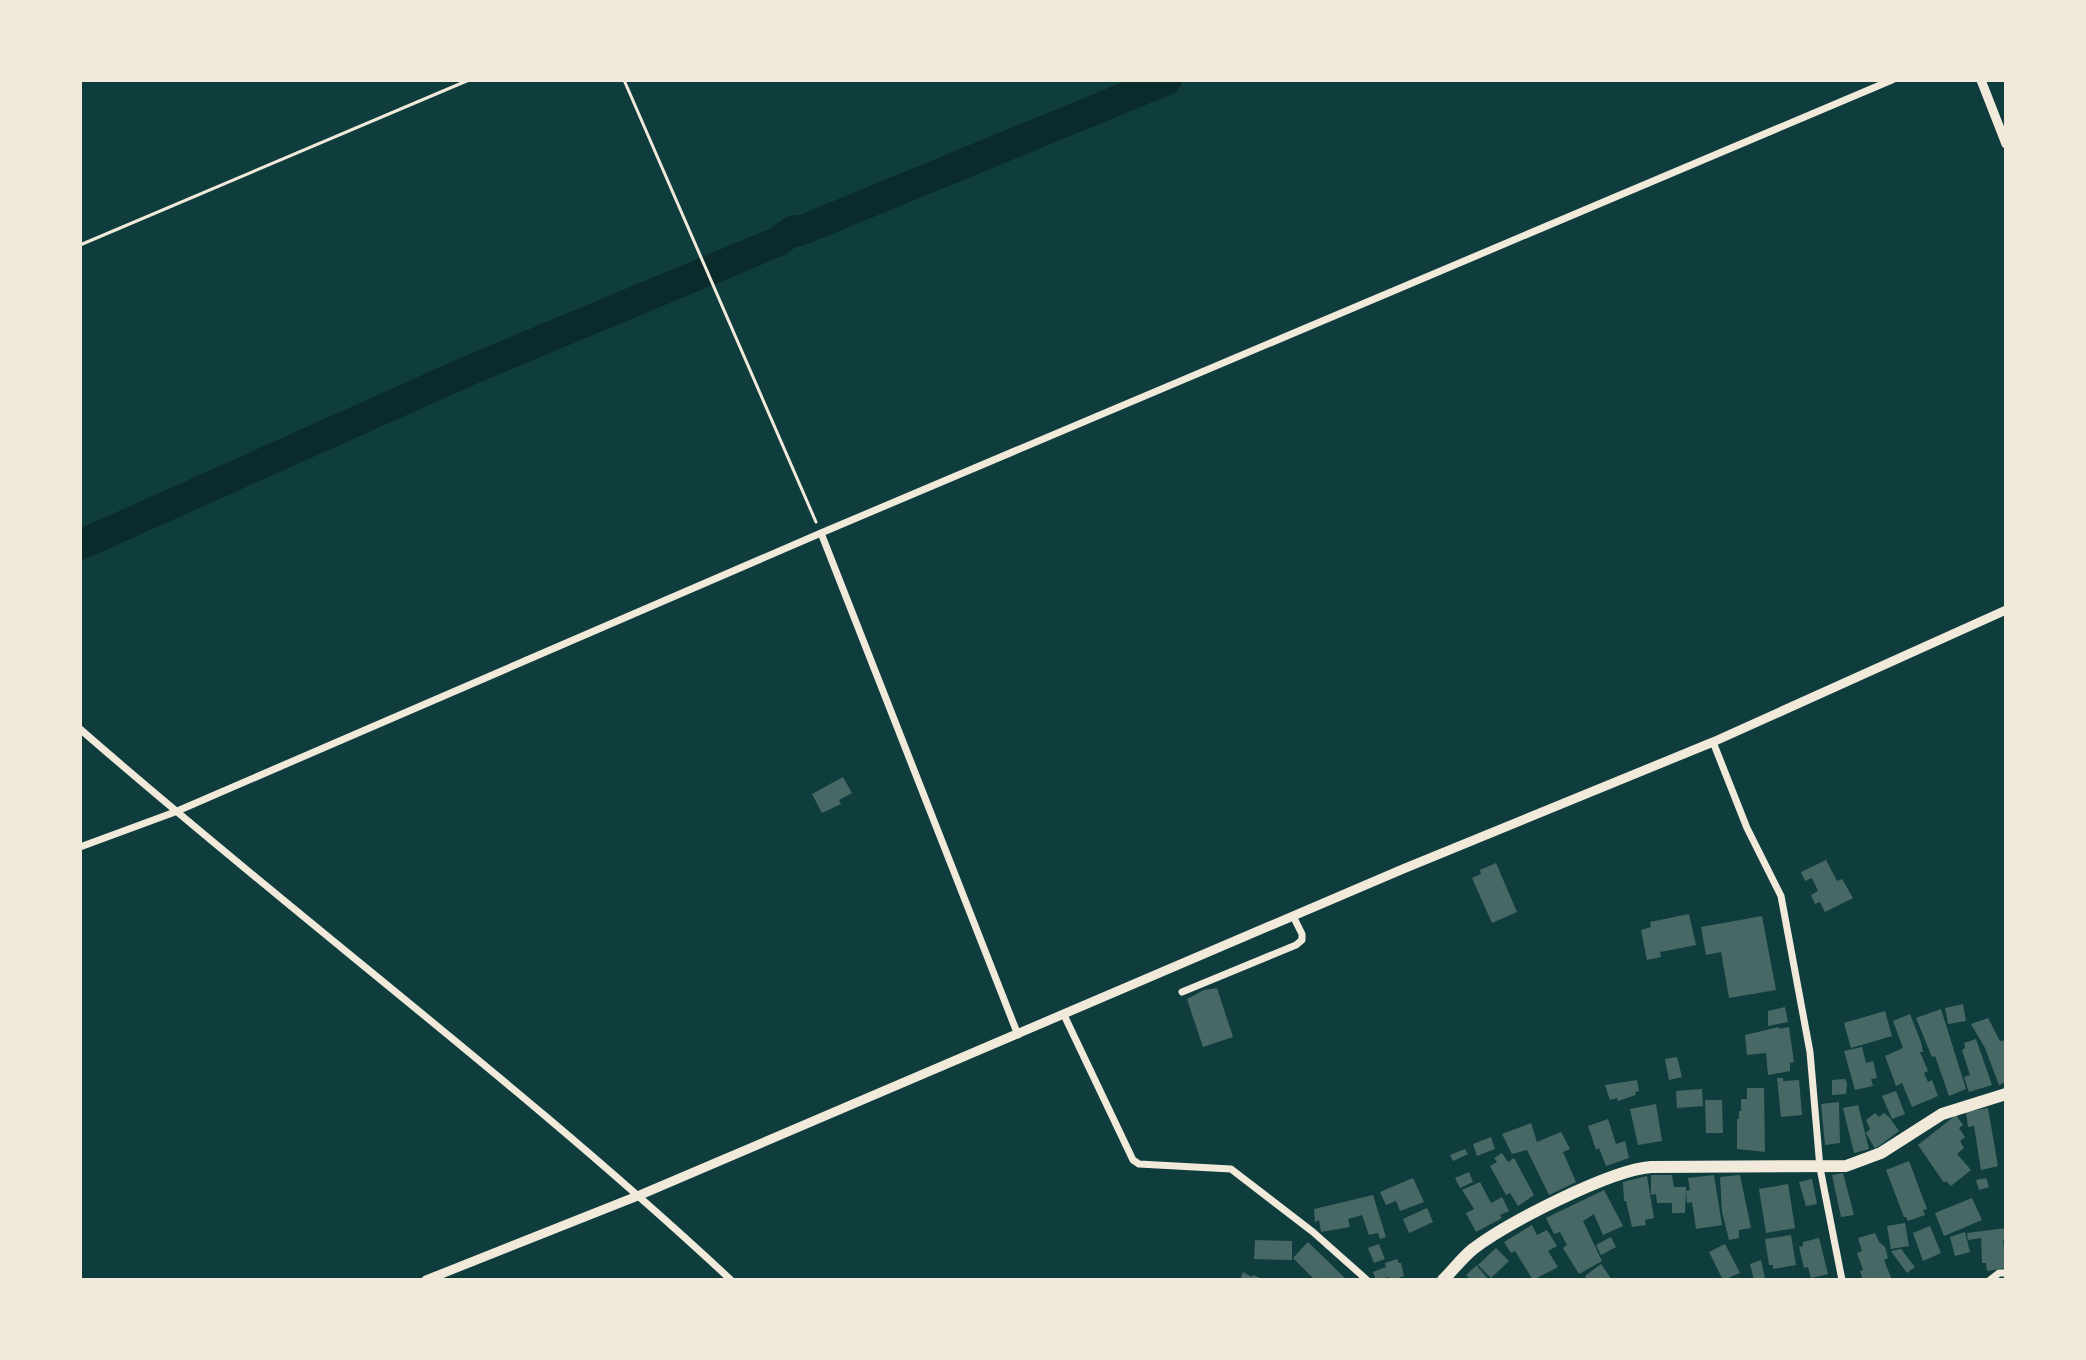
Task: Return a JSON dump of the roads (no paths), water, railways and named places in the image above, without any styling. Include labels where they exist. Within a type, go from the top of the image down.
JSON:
[{"type":"highway","points":[[1443,1280],[1472,1250],[1515,1222],[1614,1175],[1637,1168],[1820,1168],[1857,1164],[1905,1139],[1942,1114],[2006,1094]]},
{"type":"street","points":[[80,847],[175,812],[821,533],[1892,80]]},
{"type":"street","points":[[1981,80],[2006,144]]},
{"type":"street","points":[[821,533],[1018,1035]]},
{"type":"street","points":[[426,1280],[640,1195],[1293,916],[1713,742],[2006,610]]},
{"type":"street","points":[[80,729],[175,812],[640,1195],[731,1280]]},
{"type":"street","points":[[1713,742],[1747,828],[1781,896],[1810,1052],[1820,1168],[1842,1280]]},
{"type":"street","points":[[1182,992],[1296,945],[1302,940],[1302,934],[1293,916]]},
{"type":"street","points":[[1064,1015],[1133,1160],[1139,1164],[1223,1168],[1237,1172],[1367,1280]]},
{"type":"street","points":[[1990,1280],[1999,1273],[2006,1273]]},
{"type":"waterway","points":[[80,545],[468,371],[777,242],[794,230],[800,231],[1167,80]]}]
